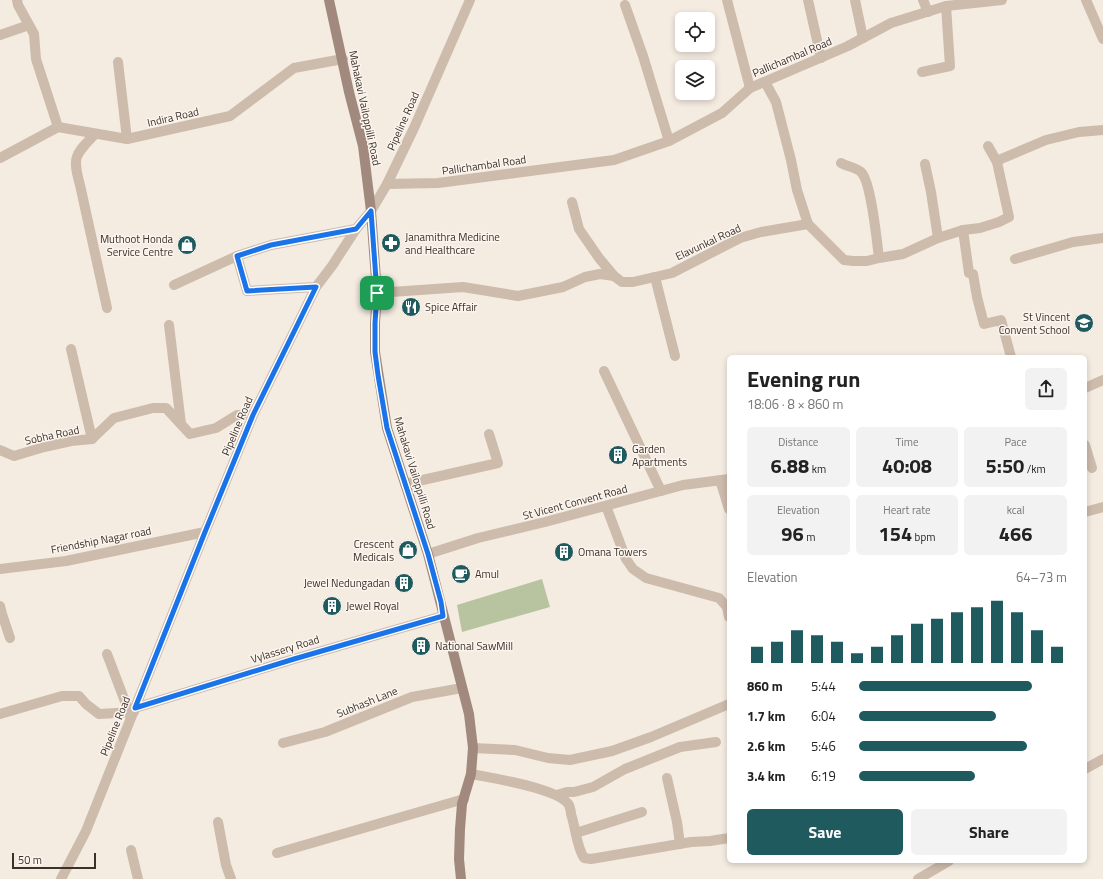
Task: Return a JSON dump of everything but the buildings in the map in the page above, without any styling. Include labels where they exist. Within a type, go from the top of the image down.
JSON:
[{"type":"main road","name":"Mahakavi Vailoppilli Road","points":[[330,0],[349,92],[363,146],[371,211],[377,293],[375,352],[387,428],[428,554],[469,714],[473,748],[471,774],[464,799],[461,823],[459,859],[461,879]]},
{"type":"street","points":[[0,158],[58,127],[36,59],[34,34],[18,5],[17,0]]},
{"type":"street","name":"Pipeline Road","points":[[61,879],[86,831],[253,415],[316,287],[332,266],[356,229],[371,211],[387,184],[414,128],[470,0]]},
{"type":"street","points":[[727,0],[750,88]]},
{"type":"street","points":[[808,0],[821,58]]},
{"type":"street","points":[[855,0],[863,38]]},
{"type":"street","points":[[923,0],[928,12]]},
{"type":"street","name":"Pallichambal Road","points":[[387,184],[438,184],[614,160],[669,141],[722,113],[750,88],[848,46],[891,23],[946,6],[1002,0]]},
{"type":"street","points":[[1086,0],[1103,39]]},
{"type":"street","points":[[625,5],[644,56],[669,141]]},
{"type":"street","points":[[922,72],[950,66],[946,6]]},
{"type":"street","points":[[0,35],[29,25]]},
{"type":"street","name":"Indira Road","points":[[58,127],[127,139],[230,116],[294,68],[343,59]]},
{"type":"street","points":[[118,62],[127,139]]},
{"type":"street","points":[[765,82],[776,102],[797,190],[808,224],[844,260],[853,262],[867,261],[904,254],[938,238],[963,230],[980,228],[1009,217],[997,162],[988,146]]},
{"type":"street","points":[[997,162],[1046,140],[1080,132],[1103,130]]},
{"type":"street","points":[[95,134],[79,150],[76,158],[75,169],[80,185],[107,308]]},
{"type":"street","points":[[841,163],[860,171],[866,178],[879,258]]},
{"type":"street","points":[[925,164],[932,192],[938,238]]},
{"type":"street","points":[[572,202],[579,229],[599,258],[614,276]]},
{"type":"street","name":"Elavunkal Road","points":[[377,293],[463,287],[518,296],[563,287],[600,274],[614,276],[622,282],[633,282],[672,273],[740,238],[761,232],[808,224]]},
{"type":"street","points":[[174,284],[237,256],[271,245],[356,229]]},
{"type":"street","points":[[963,230],[969,273],[973,274],[984,324],[1000,320],[1010,355]]},
{"type":"street","points":[[1015,259],[1073,242],[1103,238]]},
{"type":"street","points":[[237,256],[247,291],[316,287]]},
{"type":"street","points":[[654,277],[675,356]]},
{"type":"street","points":[[169,325],[181,424]]},
{"type":"street","points":[[71,349],[92,439]]},
{"type":"street","points":[[604,371],[661,491]]},
{"type":"street","points":[[1087,387],[1103,380]]},
{"type":"street","name":"Sobha Road","points":[[0,450],[14,456],[71,441],[92,439],[114,418],[153,408],[166,408],[190,434],[216,428],[237,416],[253,415]]},
{"type":"street","points":[[405,484],[498,463],[489,434]]},
{"type":"street","points":[[1087,452],[1092,468]]},
{"type":"street","points":[[724,480],[727,497]]},
{"type":"street","name":"St Vicent Convent Road","points":[[428,554],[478,538],[545,522],[682,485],[724,480]]},
{"type":"street","points":[[606,506],[626,559],[633,569],[646,578],[719,598],[727,607]]},
{"type":"street","points":[[1087,511],[1103,507]]},
{"type":"street","name":"Friendship Nagar road","points":[[0,569],[66,560],[205,532]]},
{"type":"street","points":[[1,612],[10,638]]},
{"type":"street","name":"Vylassery Road","points":[[0,714],[62,696],[79,696],[86,704],[99,714],[133,711],[294,659],[443,616]]},
{"type":"street","points":[[108,654],[133,711]]},
{"type":"street","name":"Subhash Lane","points":[[283,743],[325,732],[412,697],[462,688]]},
{"type":"street","points":[[473,748],[515,750],[548,758],[570,760],[612,751],[651,737],[727,705]]},
{"type":"street","points":[[557,795],[593,787],[625,769],[680,747],[716,742]]},
{"type":"street","points":[[1087,768],[1103,759]]},
{"type":"street","points":[[471,774],[518,783],[557,795],[568,805],[579,850],[584,858],[591,859],[680,844],[727,838]]},
{"type":"street","points":[[667,778],[677,822],[680,844]]},
{"type":"street","points":[[277,853],[464,799]]},
{"type":"street","points":[[576,833],[642,812]]},
{"type":"street","points":[[218,822],[226,865],[231,879]]},
{"type":"street","points":[[131,850],[138,879]]},
{"type":"street","points":[[918,879],[946,863]]},
{"type":"green space","points":[[542,579],[550,607],[462,632],[457,605]]},
{"type":"place","name":"Janamithra Medicine and Healthcare","points":[[391,243]]},
{"type":"place","name":"Muthoot Honda Service Centre","points":[[187,245]]},
{"type":"place","name":"Spice Affair","points":[[411,307]]},
{"type":"place","name":"St Vincent Convent School","points":[[1084,323]]},
{"type":"place","name":"Garden Apartments","points":[[618,455]]},
{"type":"place","name":"Crescent Medicals","points":[[408,550]]},
{"type":"place","name":"Omana Towers","points":[[564,552]]},
{"type":"place","name":"Amul","points":[[461,574]]},
{"type":"place","name":"Jewel Nedungadan","points":[[404,583]]},
{"type":"place","name":"Jewel Royal","points":[[332,606]]},
{"type":"place","name":"National SawMill","points":[[421,646]]},
{"type":"route","points":[[371,211],[377,293],[375,352],[387,428],[428,554],[441,602],[443,616],[294,659],[135,708],[253,415],[316,287],[247,291],[237,256],[271,245],[356,229],[371,211]]}]
